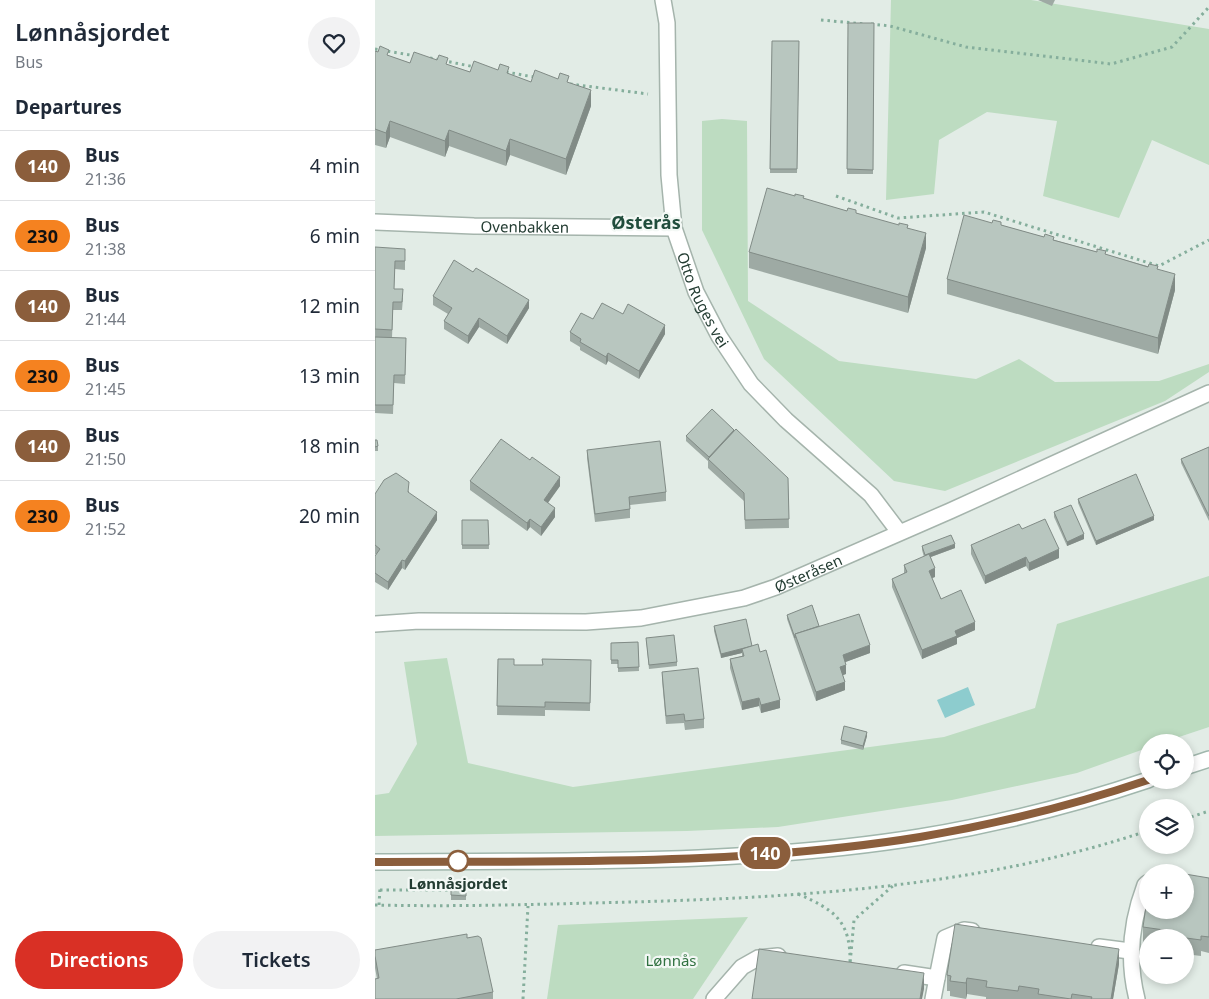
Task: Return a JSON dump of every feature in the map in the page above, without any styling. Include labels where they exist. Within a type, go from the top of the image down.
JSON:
[{"type":"street","name":"Otto Ruges vei","points":[[663,0],[667,24],[666,96],[669,175],[674,228],[696,292],[719,336],[751,384],[786,420],[871,496],[899,532]]},
{"type":"street","name":"Ovenbakken","points":[[375,222],[474,226],[674,228]]},
{"type":"street","name":"Østeråsen","points":[[375,624],[419,621],[586,622],[641,618],[744,598],[776,587],[958,507],[1209,393]]},
{"type":"street","points":[[1194,764],[1209,759]]},
{"type":"street","points":[[375,862],[630,859],[719,856],[816,849],[919,837],[1021,817],[1103,795],[1139,783]]},
{"type":"street","points":[[1137,999],[1130,951],[1139,902]]},
{"type":"street","points":[[933,999],[945,938],[964,930],[984,933]]},
{"type":"street","points":[[1081,945],[1130,951]]},
{"type":"street","points":[[714,999],[742,967],[758,958],[777,956],[795,958]]},
{"type":"street","points":[[888,970],[937,978]]},
{"type":"path","points":[[821,20],[891,26],[966,47],[1111,64],[1172,47],[1209,7]]},
{"type":"path","points":[[375,48],[481,68]]},
{"type":"path","points":[[500,71],[538,78]]},
{"type":"path","points":[[567,83],[666,96]]},
{"type":"path","points":[[836,196],[898,218],[984,212],[1159,266],[1209,240]]},
{"type":"path","points":[[1194,816],[1209,811]]},
{"type":"path","points":[[380,883],[377,905],[528,906],[749,899],[895,884],[993,871],[1050,860],[1139,834]]},
{"type":"path","points":[[797,894],[828,909],[838,917],[847,932],[850,945],[850,964],[854,920],[895,884]]},
{"type":"path","points":[[380,890],[459,890]]},
{"type":"path","points":[[523,999],[528,906]]},
{"type":"green space","points":[[891,0],[1031,0],[1209,29],[1209,165],[1152,140],[1119,218],[1043,196],[1057,121],[987,112],[939,140],[934,194],[886,200]]},
{"type":"green space","points":[[722,119],[747,121],[748,301],[839,361],[976,379],[1019,359],[1055,382],[1159,381],[1209,364],[1209,372],[1165,401],[945,491],[894,481],[764,359],[702,230],[702,121]]},
{"type":"green space","points":[[1209,576],[1209,727],[1188,734],[1139,734],[1139,751],[1077,773],[952,800],[778,827],[687,831],[375,836],[375,795],[389,793],[417,744],[404,662],[447,658],[468,763],[573,787],[944,737],[1035,708],[1057,624]]},
{"type":"green space","name":"Lønnås","points":[[748,917],[693,999],[547,999],[558,925]]},
{"type":"water","points":[[968,687],[975,705],[945,718],[937,700]]},
{"type":"building","points":[[848,23],[874,23],[873,170],[847,169]]},
{"type":"building","points":[[772,41],[799,41],[797,169],[770,169]]},
{"type":"building","points":[[380,46],[389,50],[387,55],[410,63],[414,52],[437,60],[439,55],[448,58],[446,64],[470,72],[474,61],[498,70],[500,64],[509,67],[507,73],[531,82],[535,70],[558,79],[560,73],[569,76],[567,82],[591,90],[566,159],[510,139],[506,151],[449,130],[445,141],[390,121],[386,133],[375,129],[375,51],[378,52]]},
{"type":"building","points":[[767,188],[795,196],[795,194],[804,196],[803,198],[847,211],[848,208],[856,210],[856,213],[899,225],[899,223],[908,225],[907,228],[926,233],[908,297],[749,252]]},
{"type":"building","points":[[964,215],[992,223],[993,220],[1001,222],[1001,225],[1044,237],[1045,234],[1054,237],[1053,240],[1097,252],[1097,249],[1106,251],[1105,254],[1148,267],[1149,264],[1158,266],[1157,269],[1175,274],[1158,338],[947,279]]},
{"type":"building","points":[[375,247],[405,249],[405,261],[395,261],[394,289],[403,289],[402,302],[393,302],[392,330],[375,329]]},
{"type":"building","points":[[454,260],[473,272],[476,268],[529,300],[507,336],[479,318],[468,336],[444,321],[452,308],[433,296]]},
{"type":"building","points":[[602,303],[623,314],[628,304],[665,325],[639,371],[608,353],[606,357],[580,342],[581,339],[570,332],[581,313],[593,319]]},
{"type":"building","points":[[375,337],[406,338],[405,375],[394,375],[393,405],[375,405]]},
{"type":"building","points":[[712,409],[734,430],[709,457],[686,436]]},
{"type":"building","points":[[736,429],[788,478],[789,519],[745,520],[744,493],[708,459]]},
{"type":"building","points":[[501,439],[530,460],[532,457],[560,477],[544,500],[555,508],[541,527],[530,519],[527,523],[470,481]]},
{"type":"building","points":[[375,440],[377,440],[378,446],[375,447]]},
{"type":"building","points":[[660,441],[666,492],[629,497],[630,509],[595,514],[587,450]]},
{"type":"building","points":[[1209,447],[1209,516],[1181,459]]},
{"type":"building","points":[[396,473],[409,482],[408,492],[437,512],[405,561],[402,560],[388,582],[375,573],[375,556],[380,549],[375,545],[375,494],[384,480]]},
{"type":"building","points":[[1136,474],[1154,516],[1096,541],[1078,499]]},
{"type":"building","points":[[1071,505],[1084,534],[1067,542],[1054,512]]},
{"type":"building","points":[[1045,519],[1059,549],[1029,563],[1026,557],[985,576],[971,545],[1019,524],[1022,529]]},
{"type":"building","points":[[462,520],[488,520],[489,545],[462,545]]},
{"type":"building","points":[[951,535],[955,544],[925,555],[922,546]]},
{"type":"building","points":[[929,554],[935,568],[929,571],[941,599],[961,590],[975,622],[955,631],[957,636],[922,650],[892,579],[907,572],[904,565]]},
{"type":"building","points":[[812,605],[819,626],[795,634],[795,638],[787,615]]},
{"type":"building","points":[[859,614],[870,645],[843,655],[846,665],[840,667],[845,682],[816,692],[795,634]]},
{"type":"building","points":[[746,619],[752,646],[721,654],[714,626]]},
{"type":"building","points":[[674,635],[677,662],[649,665],[646,638]]},
{"type":"building","points":[[638,642],[639,667],[618,668],[618,660],[611,660],[611,643]]},
{"type":"building","points":[[758,644],[760,652],[766,650],[780,700],[761,705],[759,698],[742,702],[730,659],[744,656],[742,649]]},
{"type":"building","points":[[498,659],[514,659],[514,665],[543,665],[542,659],[591,660],[590,703],[545,702],[545,707],[497,706]]},
{"type":"building","points":[[698,668],[704,719],[685,721],[684,714],[666,716],[662,672]]},
{"type":"building","points":[[844,726],[867,732],[863,746],[841,740]]},
{"type":"building","points":[[1194,876],[1209,878],[1209,937],[1201,936],[1201,940],[1194,939],[1194,929],[1143,927],[1144,919],[1194,919]]},
{"type":"building","points":[[451,889],[466,889],[466,896],[451,895]]},
{"type":"building","points":[[955,924],[1119,949],[1111,999],[1091,999],[1092,997],[1072,994],[1071,999],[1038,994],[1039,989],[1019,986],[1018,991],[986,987],[987,981],[967,978],[966,983],[950,981],[951,976],[947,975]]},
{"type":"building","points":[[467,934],[467,938],[478,936],[481,938],[493,992],[456,999],[375,999],[375,979],[379,978],[375,950]]},
{"type":"building","points":[[759,949],[924,973],[920,999],[752,999]]},
{"type":"bus line","name":"140","points":[[375,862],[620,859],[719,856],[816,849],[919,837],[1021,817],[1103,795],[1139,783]]},
{"type":"place","name":"Lønnåsjordet","points":[[458,861]]},
{"type":"district","name":"Østerås","points":[[646,222]]}]
